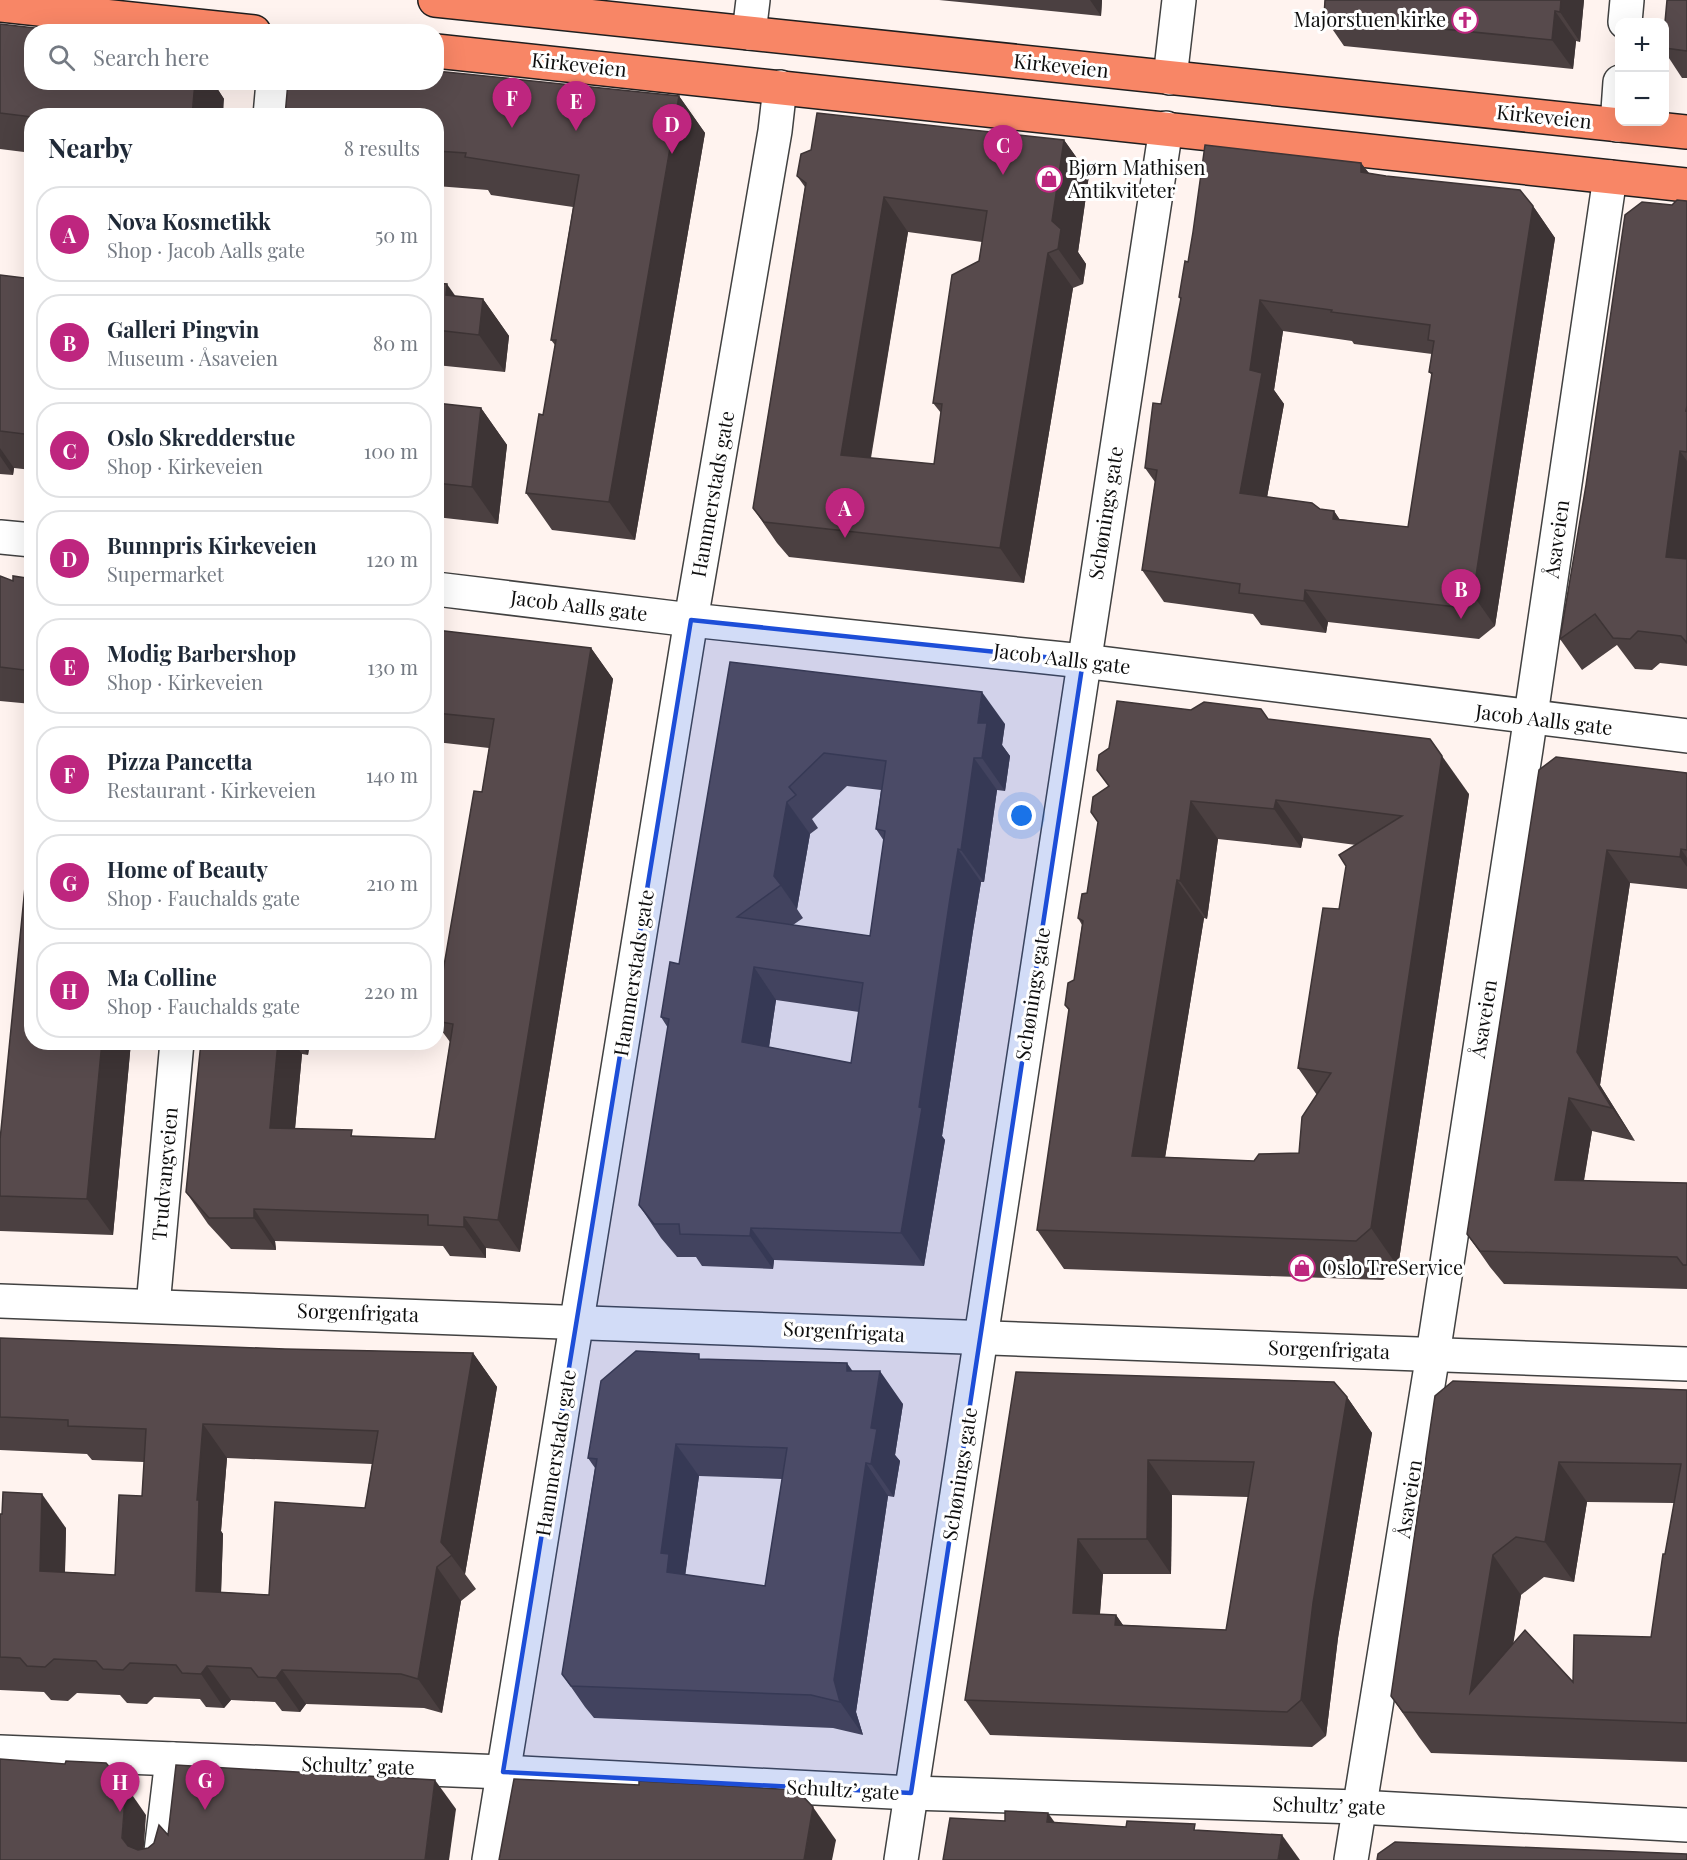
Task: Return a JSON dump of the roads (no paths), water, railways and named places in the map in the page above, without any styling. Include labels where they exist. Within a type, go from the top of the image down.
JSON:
[{"type":"main road","name":"Kirkeveien","points":[[435,0],[1615,125]]},
{"type":"main road","points":[[0,5],[179,24]]},
{"type":"main road","name":"Kirkeveien","points":[[444,52],[1687,185]]},
{"type":"main road","name":"Kirkeveien","points":[[1627,126],[1687,132]]},
{"type":"street","points":[[749,33],[753,0]]},
{"type":"street","points":[[1170,78],[1179,0]]},
{"type":"street","points":[[1625,18],[1627,0]]},
{"type":"street","name":"Hammerstads gate","points":[[489,1860],[691,620],[775,131],[780,87]]},
{"type":"street","points":[[271,108],[272,90]]},
{"type":"street","name":"Schønings gate","points":[[901,1860],[1166,128]]},
{"type":"street","name":"Åsaveien","points":[[1350,1860],[1433,1354],[1531,718],[1610,177]]},
{"type":"street","points":[[0,537],[24,539]]},
{"type":"street","name":"Jacob Aalls gate","points":[[444,590],[691,620],[1083,661],[1687,736]]},
{"type":"street","name":"Trudvangveien","points":[[153,1306],[176,1050]]},
{"type":"street","name":"Sorgenfrigata","points":[[0,1301],[578,1320],[981,1338],[1687,1364]]},
{"type":"street","name":"Schultz’ gate","points":[[0,1752],[503,1772],[911,1793],[1358,1807],[1687,1825]]},
{"type":"street","points":[[160,1860],[172,1759]]},
{"type":"place","name":"Majorstuen kirke","points":[[1465,20]]},
{"type":"place","name":"Pizza Pancetta","points":[[512,128]]},
{"type":"place","name":"Modig Barbershop","points":[[576,131]]},
{"type":"place","name":"Bunnpris Kirkeveien","points":[[672,154]]},
{"type":"place","name":"Oslo Skredderstue","points":[[1003,175]]},
{"type":"place","name":"Bjørn Mathisen Antikviteter","points":[[1049,179]]},
{"type":"place","name":"Nova Kosmetikk","points":[[845,538]]},
{"type":"place","name":"Galleri Pingvin","points":[[1461,619]]},
{"type":"place","name":"Oslo TreService","points":[[1302,1268]]},
{"type":"place","name":"Home of Beauty","points":[[205,1810]]},
{"type":"place","name":"Ma Colline","points":[[120,1812]]}]
